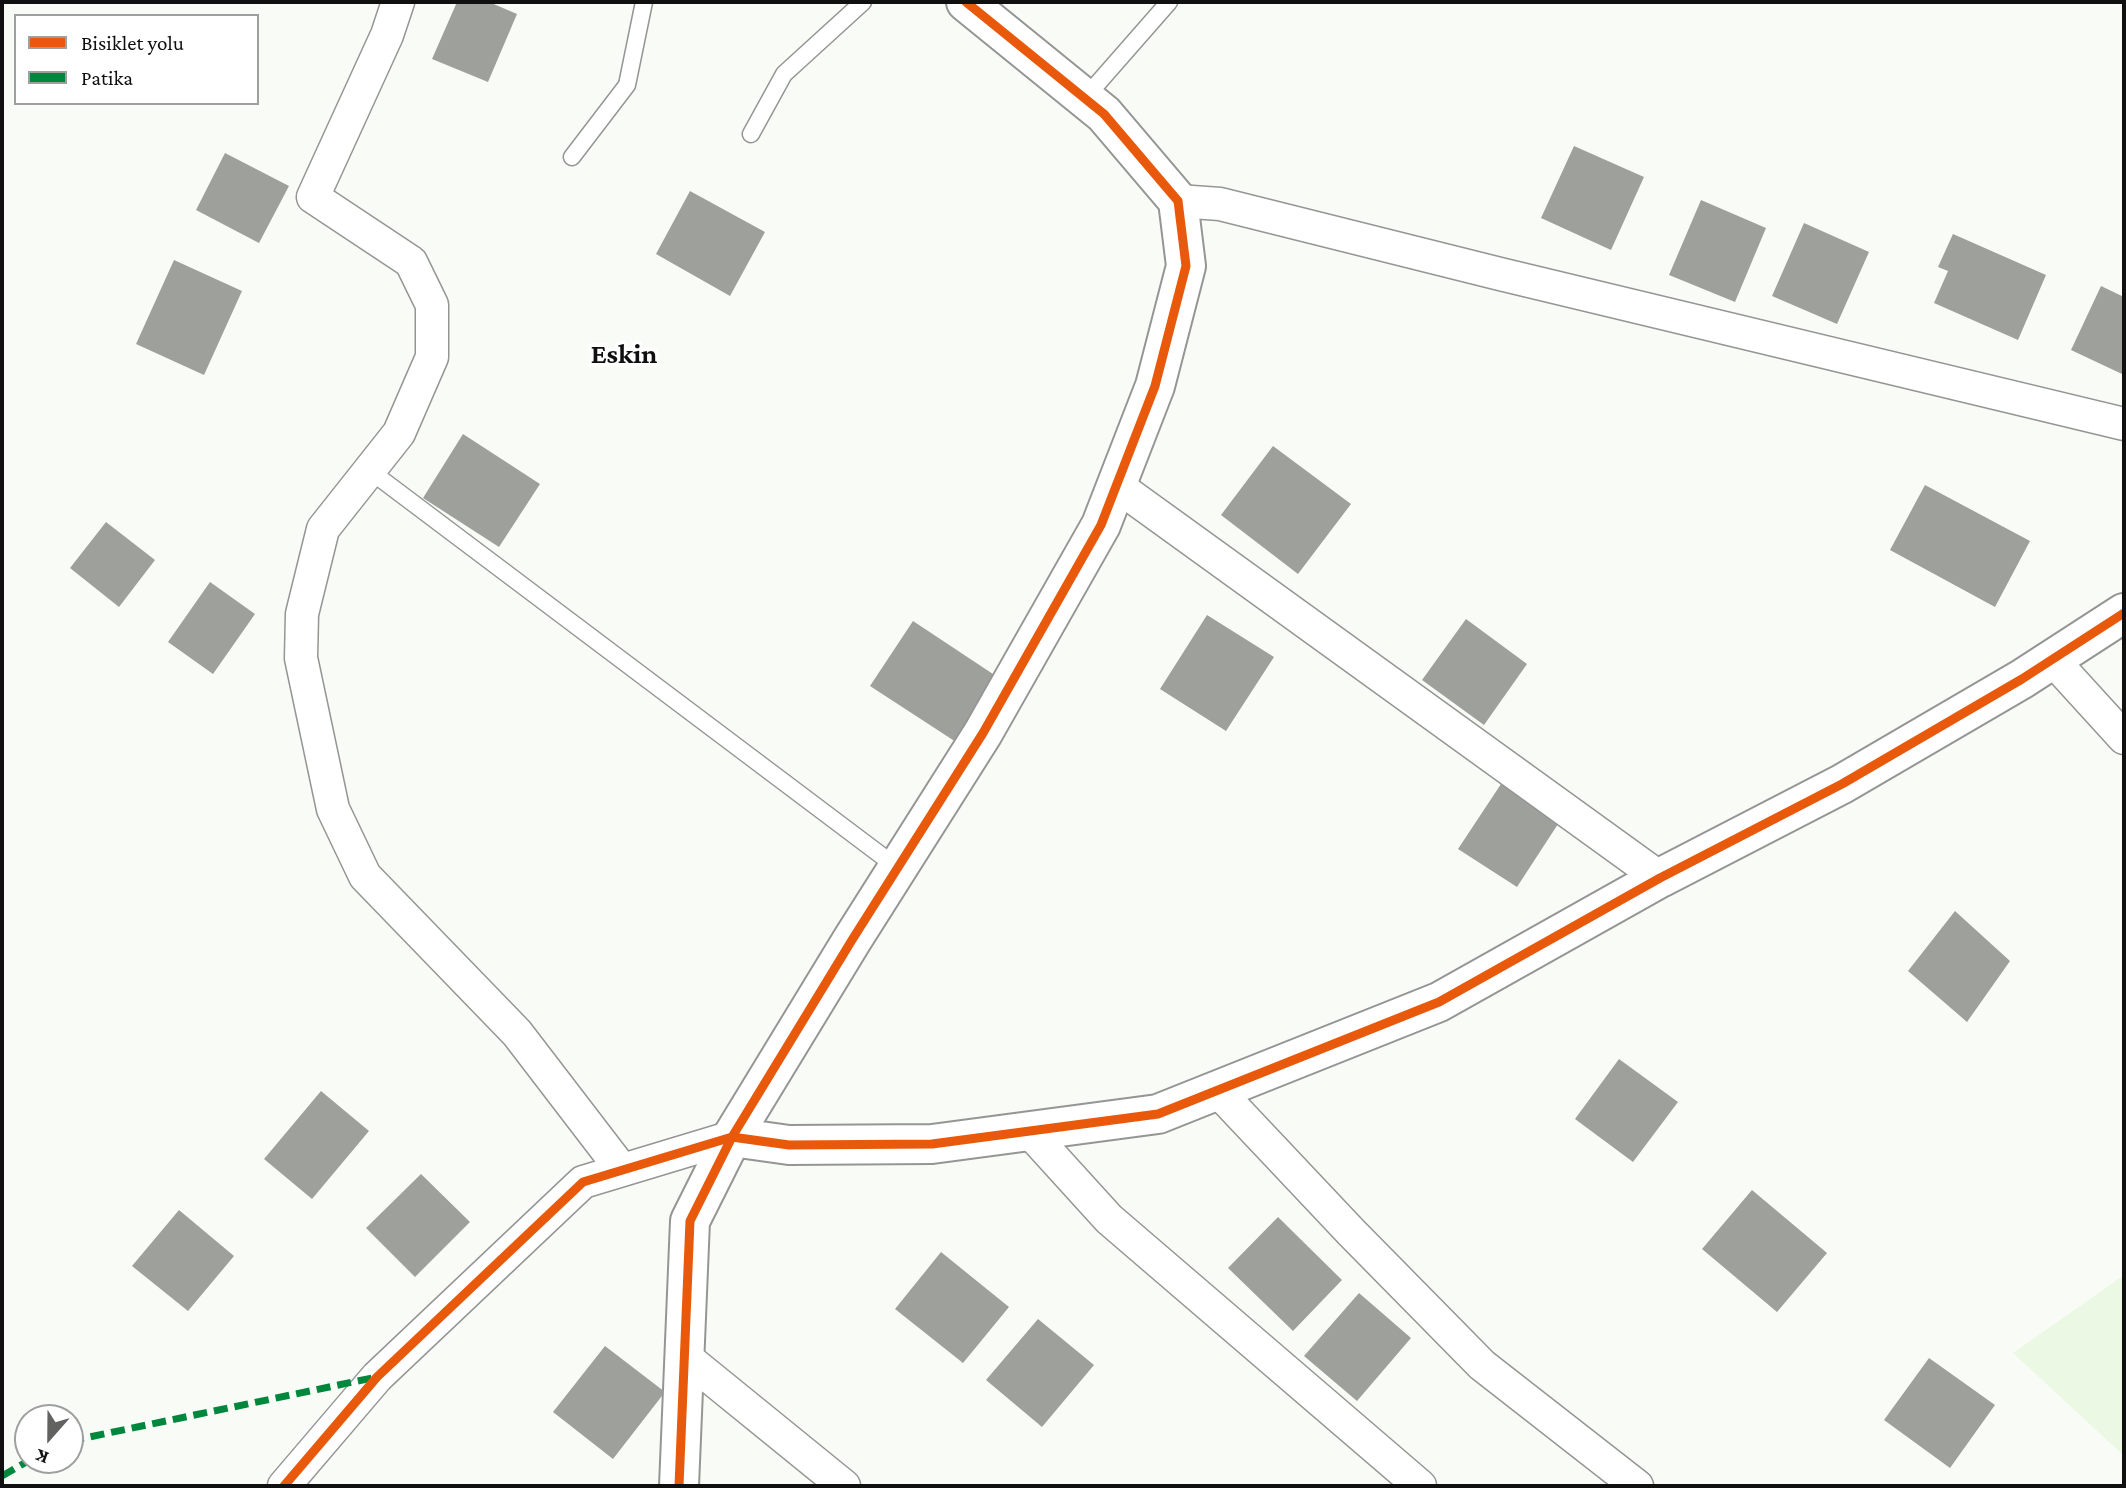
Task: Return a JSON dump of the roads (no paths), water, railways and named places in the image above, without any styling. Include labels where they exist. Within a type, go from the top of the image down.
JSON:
[{"type":"street","points":[[398,2],[387,35],[313,197],[411,262],[432,305],[432,357],[399,433],[323,529],[302,614],[301,658],[333,809],[365,876],[517,1033],[622,1170]]},
{"type":"street","points":[[679,1486],[690,1221],[732,1138],[983,733],[1101,525],[1155,386],[1186,266],[1178,201],[1104,114],[966,2]]},
{"type":"street","points":[[1178,201],[1220,204],[2124,424]]},
{"type":"street","points":[[1116,485],[1660,878]]},
{"type":"street","points":[[284,1486],[377,1377],[583,1182],[732,1138],[789,1145],[932,1144],[1158,1114],[1439,1002],[1660,878],[1842,784],[2124,613]]},
{"type":"street","points":[[2052,659],[2124,738]]},
{"type":"street","points":[[1217,1090],[1482,1365],[1637,1486]]},
{"type":"street","points":[[1029,1131],[1109,1219],[1420,1486]]},
{"type":"street","points":[[684,1356],[844,1486]]},
{"type":"lane","points":[[572,157],[627,85],[644,2]]},
{"type":"lane","points":[[751,134],[784,74],[863,2]]},
{"type":"lane","points":[[1084,99],[1169,2]]},
{"type":"lane","points":[[369,470],[898,868]]},
{"type":"district","name":"Eskin","points":[[624,354]]}]
